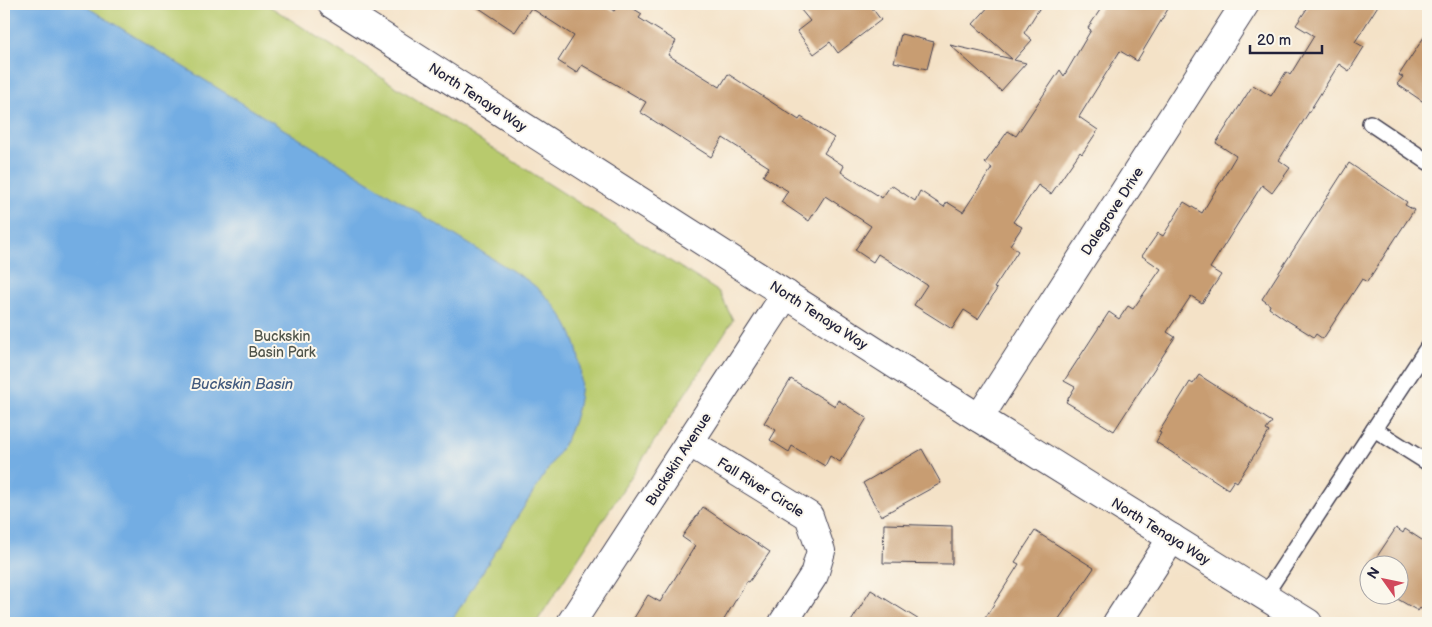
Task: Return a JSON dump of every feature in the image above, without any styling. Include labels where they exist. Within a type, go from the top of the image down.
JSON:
[{"type":"street","name":"North Tenaya Way","points":[[332,4],[979,418],[1308,623]]},
{"type":"street","name":"Dalegrove Drive","points":[[979,418],[1245,4]]},
{"type":"street","name":"Buckskin Avenue","points":[[571,623],[786,294]]},
{"type":"street","name":"Fall River Circle","points":[[689,442],[808,516],[821,551],[814,575],[783,623]]},
{"type":"street","points":[[1117,623],[1172,538]]},
{"type":"lane","points":[[1370,124],[1428,162]]},
{"type":"lane","points":[[1264,596],[1428,347]]},
{"type":"lane","points":[[1374,429],[1428,463]]},
{"type":"green space","name":"Buckskin Basin","points":[[4,4],[266,4],[719,292],[733,320],[536,623],[4,623]]},
{"type":"water","name":"Buckskin Basin","points":[[4,4],[82,4],[527,280],[546,296],[561,314],[578,354],[581,376],[574,421],[564,444],[450,623],[4,623]]},
{"type":"building","points":[[473,4],[603,4],[614,11],[619,4],[626,4],[642,14],[639,18],[676,41],[668,55],[720,87],[728,74],[799,120],[801,117],[834,138],[824,153],[844,166],[841,172],[882,198],[891,185],[915,201],[920,191],[944,207],[947,202],[963,212],[992,168],[985,163],[1008,131],[1016,136],[1060,70],[1064,76],[1091,30],[1088,28],[1104,4],[1171,4],[1137,61],[1120,51],[1079,117],[1098,130],[1051,194],[1038,185],[1013,222],[1022,227],[1010,245],[1018,251],[994,288],[997,289],[978,319],[964,310],[952,329],[914,305],[927,285],[878,254],[873,262],[855,250],[871,226],[825,196],[809,221],[781,202],[788,191],[763,176],[769,167],[723,138],[711,157],[640,112],[646,102],[582,65],[577,73],[558,61],[574,36],[531,8],[515,32]]},
{"type":"building","points":[[796,4],[869,4],[881,20],[838,53],[830,42],[814,54],[797,31],[810,21]]},
{"type":"building","points":[[991,4],[1042,4],[1024,33],[1032,40],[1014,60],[1026,63],[1001,91],[950,45],[1012,59],[973,24]]},
{"type":"building","points":[[1310,4],[1379,4],[1355,42],[1364,47],[1349,71],[1339,64],[1279,160],[1290,168],[1272,193],[1262,185],[1210,268],[1221,275],[1202,303],[1191,296],[1167,332],[1175,337],[1114,431],[1066,402],[1075,387],[1064,381],[1109,312],[1119,319],[1128,306],[1133,309],[1161,269],[1142,256],[1158,233],[1163,236],[1184,202],[1202,213],[1236,156],[1216,143],[1253,85],[1271,96],[1286,72],[1290,75],[1314,36],[1296,25]]},
{"type":"building","points":[[1428,31],[1428,105],[1397,84],[1403,77],[1399,75]]},
{"type":"building","points":[[901,34],[934,42],[927,69],[894,62]]},
{"type":"building","points":[[1349,163],[1407,202],[1405,205],[1414,210],[1367,282],[1362,279],[1323,339],[1316,334],[1314,337],[1285,319],[1269,308],[1270,305],[1262,299]]},
{"type":"building","points":[[1199,375],[1272,422],[1266,430],[1269,432],[1237,482],[1234,480],[1228,489],[1156,442],[1161,433],[1159,432],[1190,382],[1193,384]]},
{"type":"building","points":[[791,379],[835,406],[838,400],[867,418],[840,462],[830,456],[825,466],[792,446],[789,452],[770,440],[776,430],[764,423]]},
{"type":"building","points":[[922,449],[941,483],[881,516],[863,483]]},
{"type":"building","points":[[703,507],[770,552],[749,582],[747,581],[722,623],[631,623],[648,595],[660,602],[695,546],[682,537]]},
{"type":"building","points":[[884,524],[952,526],[952,564],[883,563]]},
{"type":"building","points":[[1396,528],[1403,533],[1405,529],[1428,544],[1428,614],[1420,608],[1418,611],[1406,604],[1410,604],[1410,554],[1379,554]]},
{"type":"building","points":[[1035,531],[1094,568],[1056,623],[982,623],[1019,564],[1015,562]]},
{"type":"building","points":[[871,590],[924,623],[850,623]]},
{"type":"park label","name":"Buckskin Basin Park","points":[[282,344]]}]
